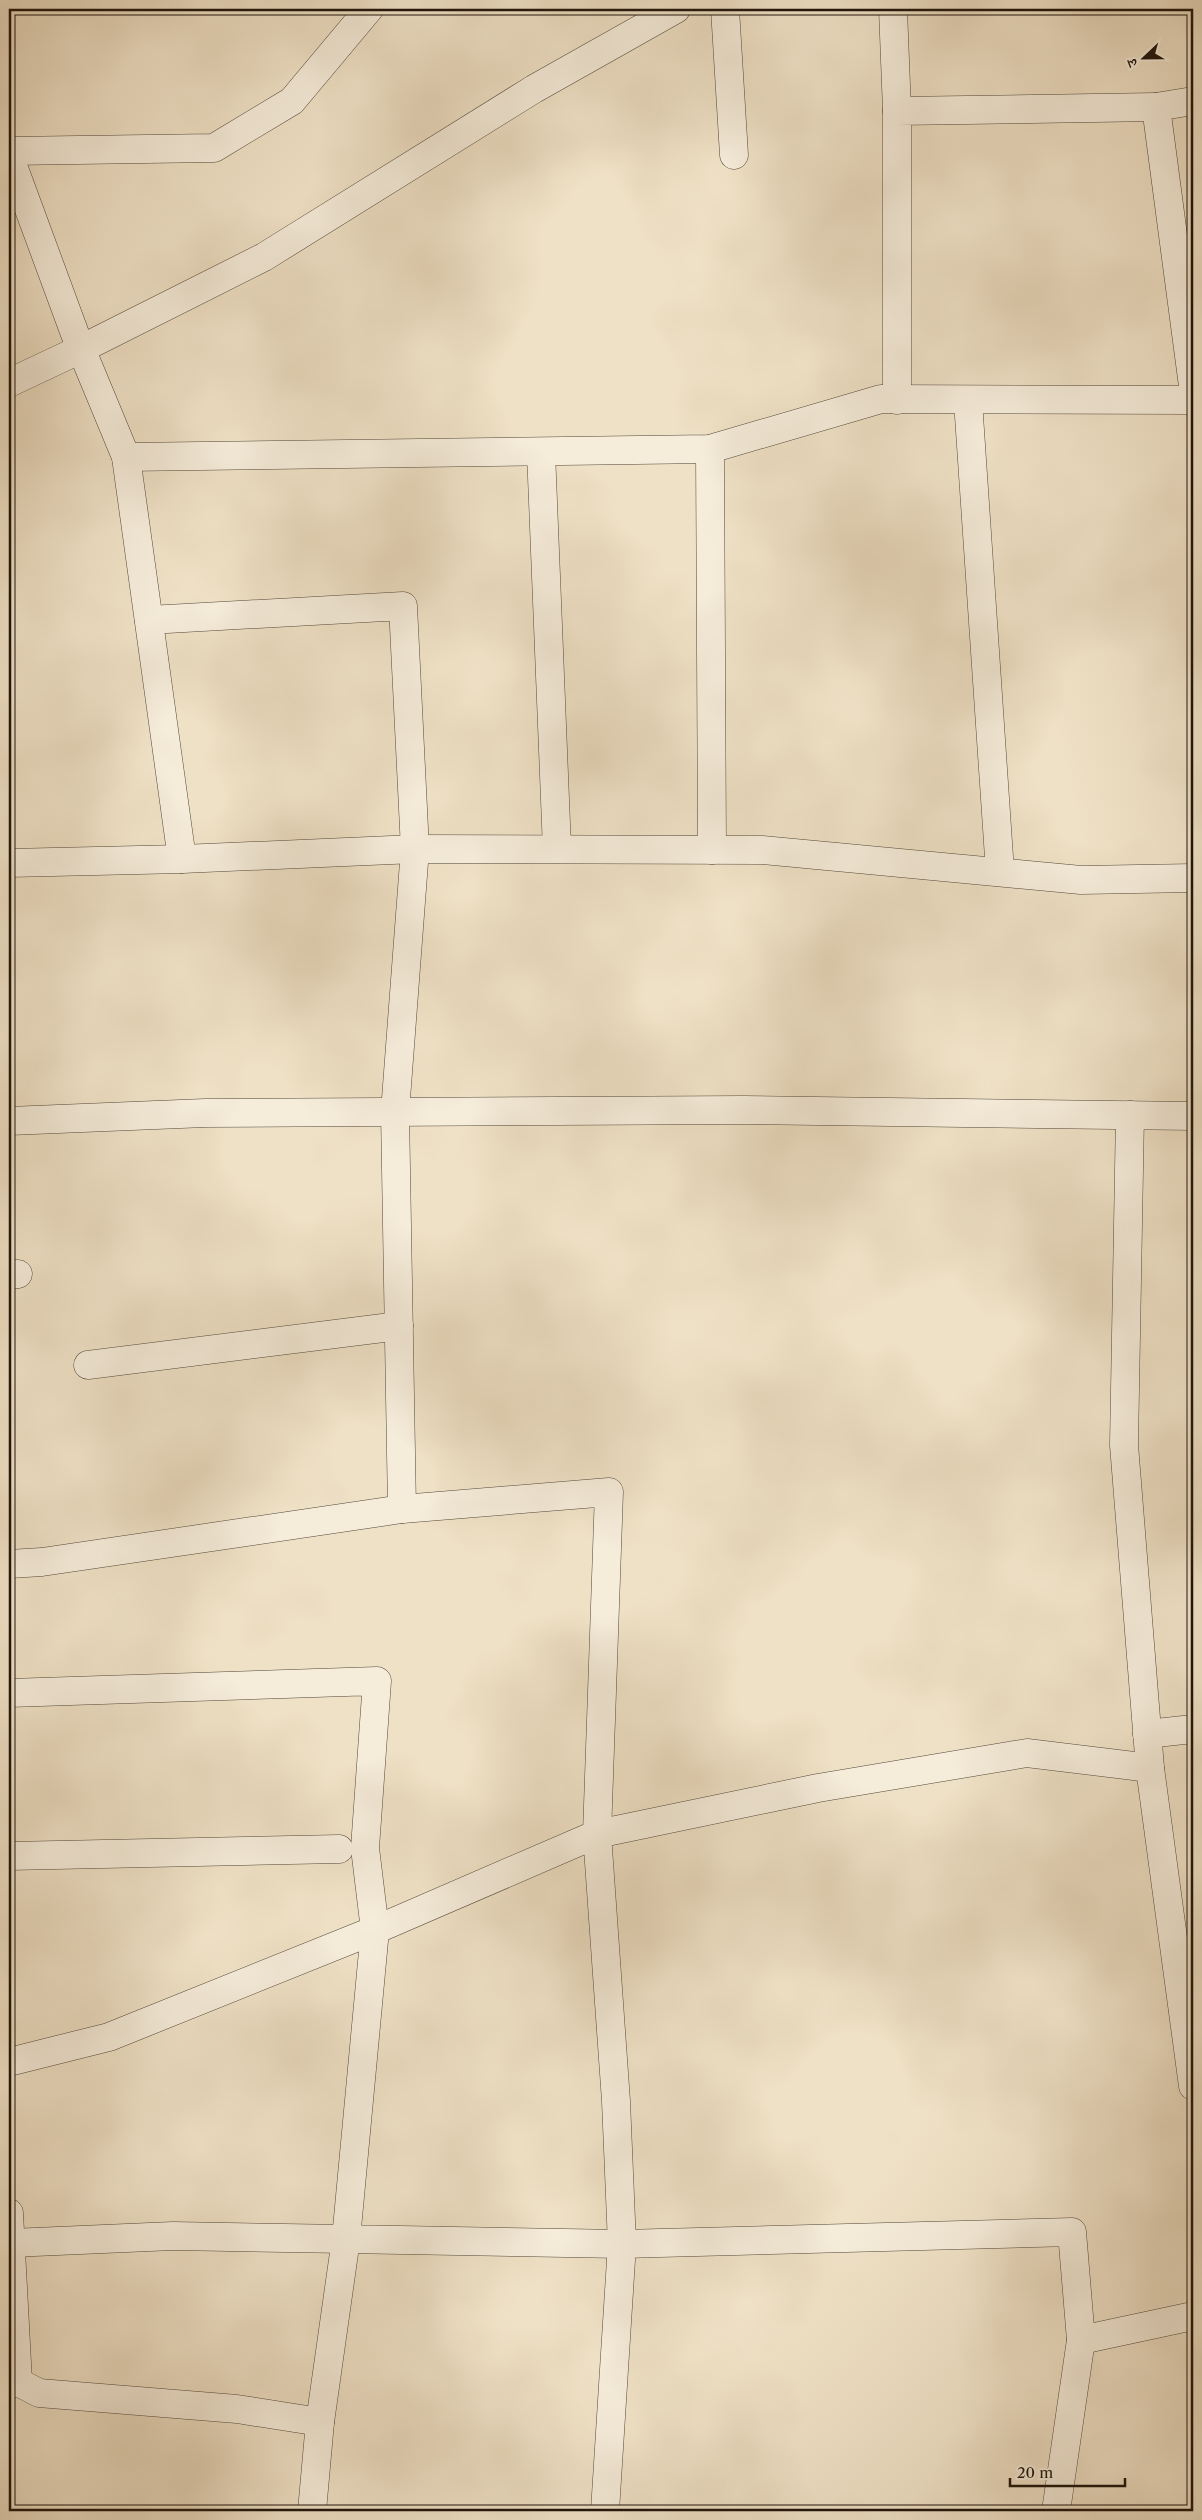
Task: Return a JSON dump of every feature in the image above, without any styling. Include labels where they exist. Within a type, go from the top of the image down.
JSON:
[{"type":"street","points":[[9,151],[214,148],[292,101],[369,9]]},
{"type":"street","points":[[9,383],[264,257],[534,89],[676,9]]},
{"type":"street","points":[[725,9],[734,155]]},
{"type":"street","points":[[893,9],[897,111],[897,400]]},
{"type":"street","points":[[897,111],[1156,107],[1193,102]]},
{"type":"street","points":[[1156,107],[1193,386]]},
{"type":"street","points":[[9,155],[81,349],[126,457],[182,859]]},
{"type":"street","points":[[126,457],[710,449],[881,400],[1193,400]]},
{"type":"street","points":[[968,401],[1000,872]]},
{"type":"street","points":[[710,449],[712,850]]},
{"type":"street","points":[[541,452],[557,849]]},
{"type":"street","points":[[149,620],[403,606],[415,849],[395,1112],[402,1509]]},
{"type":"street","points":[[9,863],[182,859],[415,849],[762,850],[1082,880],[1193,878]]},
{"type":"street","points":[[9,1121],[205,1113],[744,1110],[1193,1116]]},
{"type":"street","points":[[1130,1115],[1124,1445],[1150,1768],[1193,2086]]},
{"type":"street","points":[[88,1365],[399,1326]]},
{"type":"street","points":[[9,1564],[42,1562],[402,1509],[609,1492],[597,1834],[616,2101],[622,2244],[604,2511]]},
{"type":"street","points":[[9,1693],[377,1681],[365,1848],[375,1930],[346,2239],[320,2422],[312,2511]]},
{"type":"street","points":[[1147,1734],[1193,1730]]},
{"type":"street","points":[[9,2062],[109,2037],[375,1930],[597,1834],[818,1788],[1027,1753],[1150,1768]]},
{"type":"street","points":[[9,1856],[339,1849]]},
{"type":"street","points":[[9,2213],[12,2243],[13,2383],[39,2394],[237,2409],[320,2422]]},
{"type":"street","points":[[12,2243],[173,2236],[622,2244],[1072,2232],[1081,2340],[1056,2511]]},
{"type":"street","points":[[1081,2340],[1193,2316]]}]
